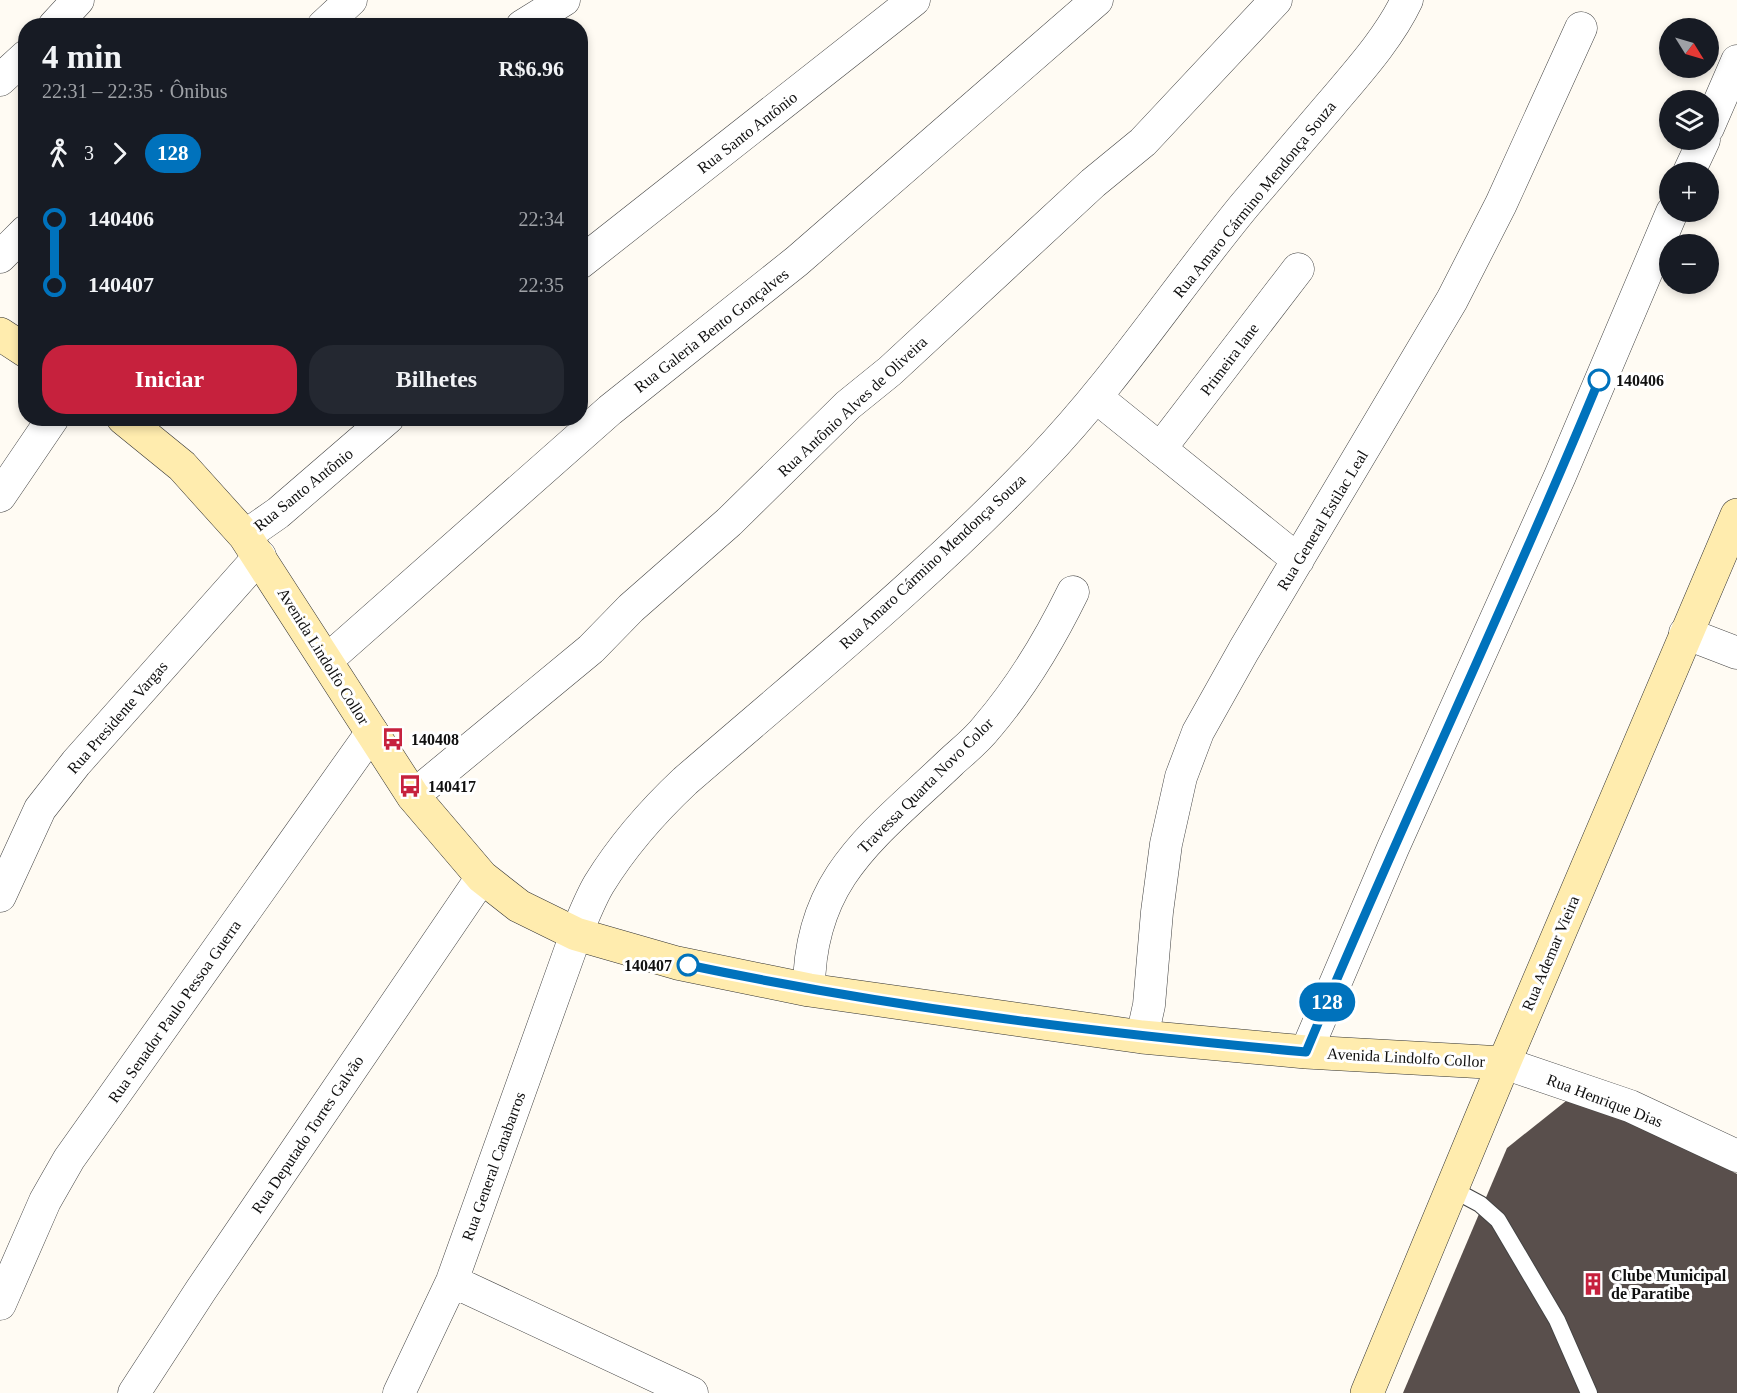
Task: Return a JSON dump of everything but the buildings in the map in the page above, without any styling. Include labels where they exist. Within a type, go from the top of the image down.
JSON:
[{"type":"main road","points":[[0,334],[18,346]]},
{"type":"main road","name":"Avenida Lindolfo Collor","points":[[133,426],[182,466],[253,546],[413,796],[482,877],[519,906],[576,934],[677,963],[809,990],[1142,1037],[1306,1052],[1504,1063]]},
{"type":"main road","name":"Rua Ademar Vieira","points":[[1367,1393],[1685,633],[1737,515]]},
{"type":"street","points":[[61,18],[78,0]]},
{"type":"street","points":[[332,18],[351,0]]},
{"type":"street","points":[[535,18],[564,0]]},
{"type":"street","name":"Rua Santo Antônio","points":[[588,257],[914,0]]},
{"type":"street","name":"Rua Galeria Bento Gonçalves","points":[[326,661],[610,410],[797,261],[1097,0]]},
{"type":"street","name":"Rua Antônio Alves de Oliveira","points":[[413,796],[591,649],[631,608],[729,522],[848,405],[898,364],[1093,183],[1143,142],[1276,0]]},
{"type":"street","name":"Rua Amaro Cármino Mendonça Souza","points":[[576,934],[598,885],[654,811],[988,513],[1096,398],[1226,229],[1355,75],[1396,21],[1407,0]]},
{"type":"street","name":"Rua General Estilac Leal","points":[[1142,1037],[1149,1005],[1156,912],[1166,844],[1181,777],[1198,732],[1218,694],[1452,300],[1502,204],[1581,28]]},
{"type":"street","points":[[1719,103],[1737,61]]},
{"type":"street","points":[[0,80],[18,63]]},
{"type":"street","points":[[1306,1052],[1401,828],[1560,476],[1668,222]]},
{"type":"street","points":[[0,256],[18,239]]},
{"type":"street","name":"Primeira lane","points":[[1160,449],[1298,268]]},
{"type":"street","points":[[1096,398],[1298,560]]},
{"type":"street","points":[[0,495],[47,426]]},
{"type":"street","name":"Rua Santo Antônio","points":[[253,546],[278,513],[379,426]]},
{"type":"street","name":"Rua Presidente Vargas","points":[[0,896],[40,809],[253,546]]},
{"type":"street","name":"Travessa Quarta Novo Color","points":[[809,990],[814,940],[822,912],[844,867],[986,729],[1041,654],[1072,592]]},
{"type":"street","points":[[1685,633],[1737,653]]},
{"type":"street","name":"Rua Senador Paulo Pessoa Guerra","points":[[0,1304],[45,1200],[69,1159],[372,732]]},
{"type":"street","name":"Rua Deputado Torres Galvão","points":[[134,1393],[201,1290],[482,877]]},
{"type":"street","name":"Rua General Canabarros","points":[[399,1393],[452,1281],[576,934]]},
{"type":"street","name":"Rua Henrique Dias","points":[[1504,1063],[1630,1106],[1737,1156]]},
{"type":"street","points":[[452,1281],[692,1393]]},
{"type":"lane","points":[[1452,1188],[1480,1204],[1498,1220],[1557,1320],[1590,1393]]},
{"type":"bus line","name":"128","points":[[688,965],[809,990],[1142,1037],[1306,1052],[1401,828],[1560,476],[1599,380]]},
{"type":"place","name":"140406","points":[[1599,380]]},
{"type":"place","name":"140408","points":[[393,739]]},
{"type":"place","name":"140417","points":[[410,786]]},
{"type":"place","name":"140407","points":[[688,965]]},
{"type":"place","name":"Clube Municipal de Paratibe","points":[[1593,1284]]}]
